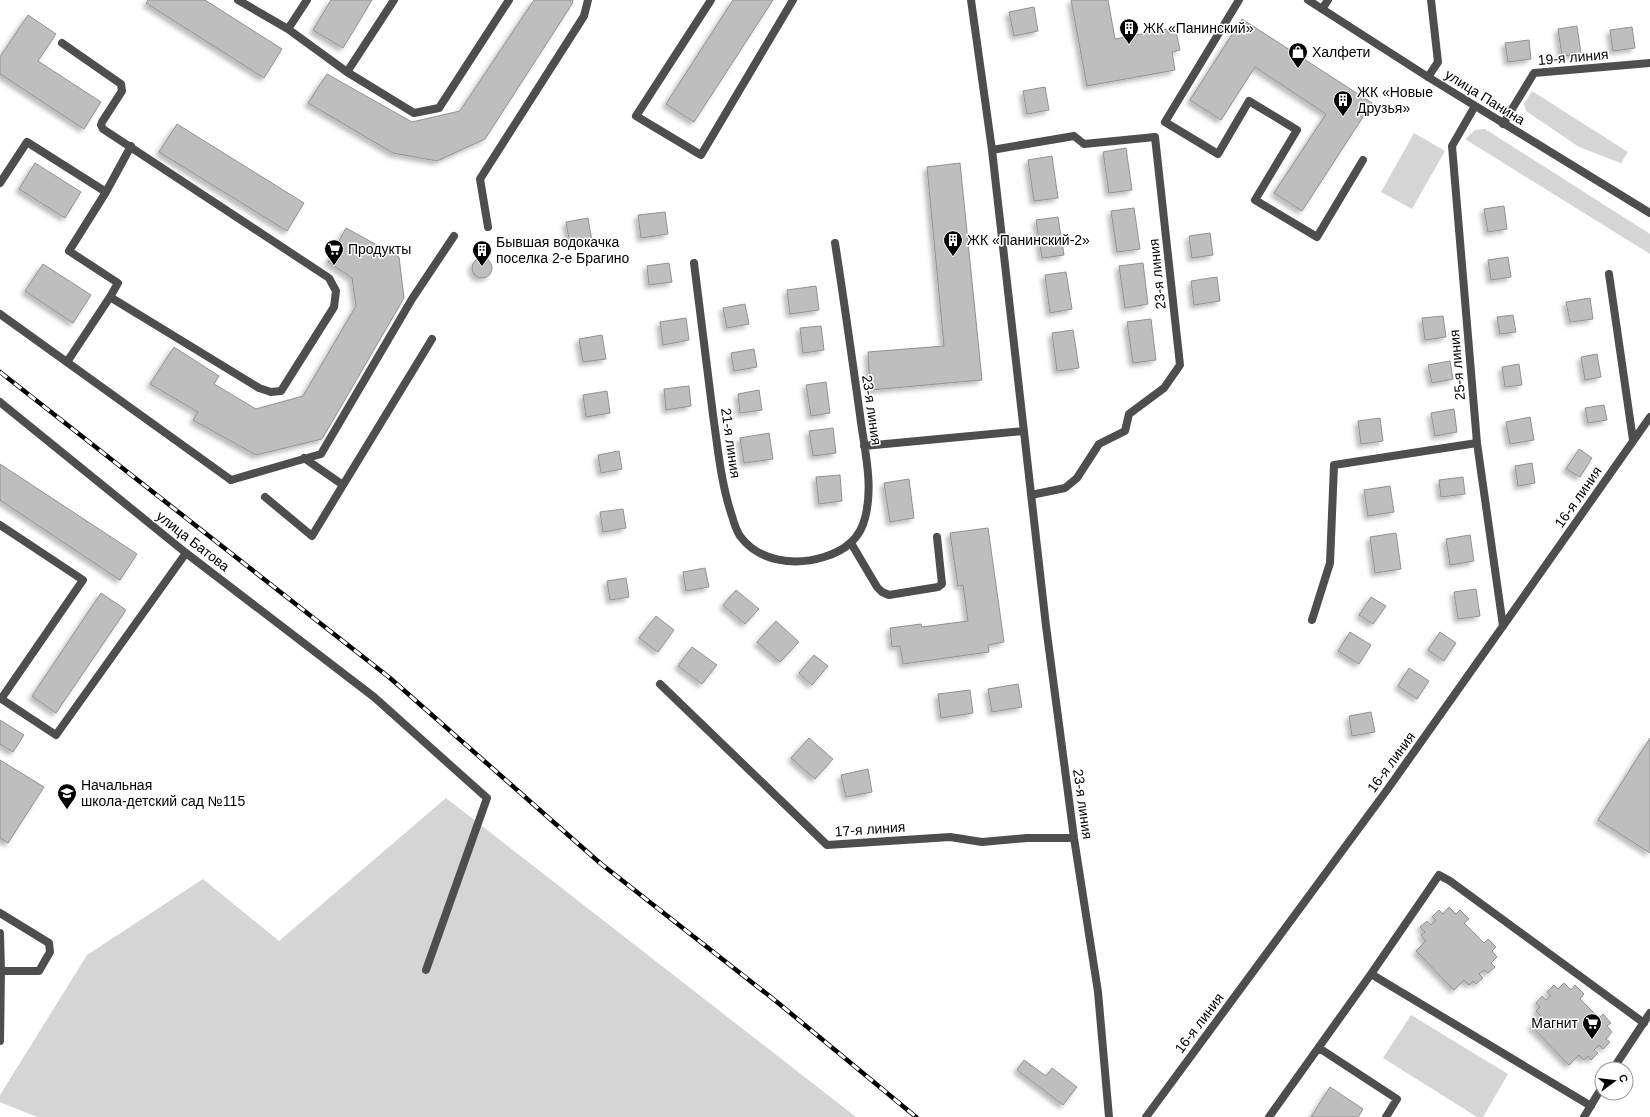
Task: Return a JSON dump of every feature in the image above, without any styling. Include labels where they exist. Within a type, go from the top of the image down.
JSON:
[{"type":"street","points":[[238,0],[288,29],[347,72],[414,113],[438,108],[509,0]]},
{"type":"street","points":[[288,29],[307,0]]},
{"type":"street","points":[[347,72],[394,0]]},
{"type":"street","points":[[488,227],[480,179],[584,16],[588,0]]},
{"type":"street","points":[[712,0],[636,116],[702,154],[793,0]]},
{"type":"street","name":"23-я линия","points":[[971,0],[992,150],[1046,626],[1074,838],[1098,992],[1109,1117]]},
{"type":"street","points":[[1239,0],[1165,122],[1218,154],[1249,101],[1297,130],[1255,200],[1317,237],[1363,160]]},
{"type":"street","name":"улица Панина","points":[[1308,0],[1474,106],[1650,213]]},
{"type":"street","points":[[1322,9],[1328,0]]},
{"type":"street","points":[[1428,77],[1438,62],[1431,0]]},
{"type":"street","points":[[62,43],[121,84],[122,91],[102,122],[101,125],[103,129],[131,146],[329,278],[336,291],[334,307],[281,391],[271,392],[259,388],[110,297]]},
{"type":"street","name":"19-я линия","points":[[1503,124],[1534,73],[1650,63]]},
{"type":"street","name":"25-я линия","points":[[1474,106],[1452,146],[1477,443],[1504,626]]},
{"type":"street","name":"23-я линия","points":[[992,150],[1074,136],[1084,144],[1155,137],[1156,145],[1180,365],[1164,388],[1129,414],[1125,431],[1099,444],[1077,478],[1065,488],[1031,495]]},
{"type":"street","points":[[0,183],[27,142],[106,192]]},
{"type":"street","points":[[67,362],[118,283],[69,251],[106,192],[131,146]]},
{"type":"street","points":[[0,314],[231,480],[321,454],[412,299],[454,236]]},
{"type":"street","name":"23-я линия","points":[[821,558],[837,553],[851,543],[862,529],[866,516],[868,486],[864,446],[835,243]]},
{"type":"street","name":"21-я линия","points":[[694,263],[720,464],[727,502],[737,530],[748,545],[780,561],[802,563],[821,558]]},
{"type":"street","points":[[1609,274],[1633,440]]},
{"type":"street","points":[[265,497],[312,536],[432,338]]},
{"type":"street","name":"улица Батова","points":[[0,402],[186,553],[374,697],[487,798],[426,970]]},
{"type":"street","name":"16-я линия","points":[[1146,1117],[1331,867],[1504,626],[1650,417]]},
{"type":"street","points":[[864,446],[1024,431]]},
{"type":"street","points":[[1312,620],[1330,563],[1334,465],[1477,443]]},
{"type":"street","points":[[304,458],[342,485]]},
{"type":"street","points":[[0,525],[83,580],[1,698],[56,735],[186,553]]},
{"type":"street","points":[[851,543],[877,587],[888,595],[938,587],[942,584],[937,537]]},
{"type":"street","name":"17-я линия","points":[[660,684],[826,845],[950,836],[982,842],[1027,838],[1074,838]]},
{"type":"street","points":[[1269,1117],[1371,974],[1439,875],[1450,881],[1644,1023]]},
{"type":"street","points":[[0,913],[49,943],[50,952],[39,972],[1,971]]},
{"type":"street","points":[[0,933],[0,1041]]},
{"type":"street","points":[[1371,974],[1590,1106]]},
{"type":"street","points":[[1618,1061],[1650,1013]]},
{"type":"street","points":[[1319,1048],[1397,1099],[1386,1117]]},
{"type":"street","points":[[1584,1117],[1594,1100]]},
{"type":"shaded area","points":[[1532,91],[1628,152],[1621,163],[1579,147],[1526,111],[1524,104]]},
{"type":"shaded area","points":[[1485,129],[1650,234],[1650,254],[1465,139],[1475,130]]},
{"type":"shaded area","points":[[1414,133],[1445,151],[1412,209],[1381,192]]},
{"type":"shaded area","points":[[446,798],[856,1117],[37,1117],[0,1102],[0,1095],[87,955],[203,879],[279,941]]},
{"type":"shaded area","points":[[1411,1015],[1508,1074],[1483,1117],[1477,1117],[1383,1058]]},
{"type":"building","points":[[148,0],[205,0],[282,49],[264,78],[146,3]]},
{"type":"building","points":[[331,0],[372,0],[343,48],[313,30]]},
{"type":"building","points":[[534,0],[573,0],[572,4],[485,139],[437,161],[393,153],[308,103],[327,74],[412,122],[460,111]]},
{"type":"building","points":[[733,0],[773,0],[694,122],[666,104]]},
{"type":"building","name":"ЖК «Панинский»","points":[[1071,0],[1108,0],[1115,39],[1168,29],[1168,33],[1176,31],[1180,50],[1172,52],[1175,70],[1087,86]]},
{"type":"building","points":[[1034,7],[1038,31],[1014,36],[1009,12]]},
{"type":"building","points":[[28,15],[56,34],[38,61],[101,102],[84,129],[0,74],[0,57]]},
{"type":"building","name":"ЖК «Новые Друзья»","points":[[1242,19],[1372,103],[1302,211],[1274,193],[1326,114],[1255,67],[1221,120],[1190,100]]},
{"type":"building","points":[[1577,26],[1581,54],[1562,56],[1558,29]]},
{"type":"building","points":[[1632,27],[1635,48],[1613,51],[1610,30]]},
{"type":"building","points":[[1529,40],[1531,59],[1508,62],[1505,43]]},
{"type":"building","points":[[1045,87],[1049,110],[1027,114],[1023,91]]},
{"type":"building","points":[[177,124],[304,203],[287,231],[159,152]]},
{"type":"building","points":[[1126,148],[1132,190],[1109,193],[1103,152]]},
{"type":"building","points":[[1052,156],[1058,198],[1034,201],[1028,160]]},
{"type":"building","points":[[35,163],[81,192],[65,218],[19,189]]},
{"type":"building","name":"ЖК «Панинский-2»","points":[[960,163],[982,380],[870,390],[868,352],[944,346],[927,167]]},
{"type":"building","points":[[1504,206],[1507,229],[1488,232],[1484,209]]},
{"type":"building","points":[[1134,208],[1140,249],[1117,252],[1111,211]]},
{"type":"building","points":[[665,212],[668,234],[641,238],[638,215]]},
{"type":"building","points":[[1058,217],[1064,255],[1042,258],[1036,220]]},
{"type":"building","points":[[588,218],[592,241],[570,244],[566,222]]},
{"type":"building","points":[[346,228],[399,257],[404,298],[322,439],[256,455],[193,420],[198,412],[150,384],[174,347],[219,376],[214,384],[256,409],[303,396],[356,306],[352,278],[328,262]]},
{"type":"building","points":[[1210,233],[1213,255],[1192,258],[1189,236]]},
{"type":"building","points":[[1508,257],[1511,277],[1491,280],[1488,260]]},
{"type":"building","name":"Бывшая водокачка поселка 2-е Брагино","points":[[482,258],[489,261],[492,268],[489,275],[482,278],[475,275],[472,268],[475,261]]},
{"type":"building","points":[[669,263],[672,282],[649,285],[647,266]]},
{"type":"building","points":[[1143,263],[1148,304],[1125,308],[1119,266]]},
{"type":"building","points":[[43,264],[91,295],[73,323],[25,291]]},
{"type":"building","points":[[1066,272],[1072,309],[1050,313],[1045,275]]},
{"type":"building","points":[[1217,277],[1220,301],[1194,305],[1191,281]]},
{"type":"building","points":[[816,286],[819,310],[790,314],[787,290]]},
{"type":"building","points":[[1590,298],[1593,319],[1570,322],[1566,302]]},
{"type":"building","points":[[745,304],[749,324],[727,328],[723,308]]},
{"type":"building","points":[[1513,315],[1516,332],[1500,334],[1497,317]]},
{"type":"building","points":[[1443,316],[1446,337],[1425,340],[1422,318]]},
{"type":"building","points":[[686,318],[689,340],[663,345],[660,322]]},
{"type":"building","points":[[1151,319],[1156,360],[1133,363],[1127,322]]},
{"type":"building","points":[[821,326],[824,350],[803,353],[800,328]]},
{"type":"building","points":[[1073,330],[1079,368],[1057,371],[1052,333]]},
{"type":"building","points":[[602,335],[606,359],[583,362],[579,339]]},
{"type":"building","points":[[754,349],[757,367],[734,371],[731,353]]},
{"type":"building","points":[[1597,354],[1601,377],[1585,380],[1581,357]]},
{"type":"building","points":[[1450,361],[1453,379],[1432,383],[1428,365]]},
{"type":"building","points":[[1519,364],[1522,385],[1505,387],[1502,367]]},
{"type":"building","points":[[826,382],[830,413],[811,416],[806,385]]},
{"type":"building","points":[[689,386],[691,406],[666,410],[664,389]]},
{"type":"building","points":[[759,390],[762,410],[740,413],[738,394]]},
{"type":"building","points":[[607,391],[610,413],[586,417],[583,395]]},
{"type":"building","points":[[1604,405],[1607,420],[1588,423],[1585,408]]},
{"type":"building","points":[[1454,409],[1457,432],[1435,436],[1431,413]]},
{"type":"building","points":[[1530,417],[1534,440],[1510,444],[1506,422]]},
{"type":"building","points":[[1380,418],[1383,441],[1361,444],[1358,421]]},
{"type":"building","points":[[833,428],[836,453],[813,456],[809,431]]},
{"type":"building","points":[[769,433],[773,459],[744,463],[740,438]]},
{"type":"building","points":[[1579,449],[1592,458],[1580,477],[1566,469]]},
{"type":"building","points":[[619,451],[622,469],[601,473],[598,455]]},
{"type":"building","points":[[1532,463],[1535,483],[1518,486],[1515,466]]},
{"type":"building","points":[[0,464],[137,554],[120,580],[0,500]]},
{"type":"building","points":[[840,475],[842,501],[819,504],[816,477]]},
{"type":"building","points":[[1463,477],[1465,494],[1441,497],[1439,480]]},
{"type":"building","points":[[909,479],[914,518],[890,522],[884,483]]},
{"type":"building","points":[[1390,486],[1394,512],[1368,516],[1364,490]]},
{"type":"building","points":[[623,509],[626,528],[603,532],[600,512]]},
{"type":"building","points":[[988,528],[1004,642],[988,645],[989,652],[903,664],[900,646],[892,647],[890,628],[921,624],[922,627],[968,621],[963,585],[958,586],[950,533]]},
{"type":"building","points":[[1396,533],[1401,569],[1375,573],[1370,537]]},
{"type":"building","points":[[1470,535],[1474,561],[1450,565],[1446,539]]},
{"type":"building","points":[[705,568],[709,587],[686,591],[683,572]]},
{"type":"building","points":[[626,578],[629,597],[610,600],[607,581]]},
{"type":"building","points":[[1476,589],[1480,616],[1458,619],[1454,592]]},
{"type":"building","points":[[736,590],[759,609],[745,624],[723,605]]},
{"type":"building","points":[[101,593],[126,610],[56,713],[32,696]]},
{"type":"building","points":[[1371,597],[1386,606],[1373,624],[1359,615]]},
{"type":"building","points":[[656,616],[674,630],[658,652],[639,638]]},
{"type":"building","points":[[776,621],[799,642],[780,662],[757,642]]},
{"type":"building","points":[[1350,632],[1371,645],[1359,664],[1338,651]]},
{"type":"building","points":[[1440,632],[1456,643],[1444,661],[1428,650]]},
{"type":"building","points":[[692,647],[717,665],[702,684],[678,666]]},
{"type":"building","points":[[814,655],[828,666],[812,685],[799,673]]},
{"type":"building","points":[[1409,668],[1429,681],[1417,699],[1398,686]]},
{"type":"building","points":[[1018,684],[1022,707],[992,712],[988,689]]},
{"type":"building","points":[[970,690],[973,713],[941,718],[938,694]]},
{"type":"building","points":[[1371,712],[1375,732],[1352,736],[1349,716]]},
{"type":"building","points":[[0,720],[24,735],[13,752],[0,744]]},
{"type":"building","points":[[809,738],[833,759],[815,779],[791,758]]},
{"type":"building","points":[[1650,738],[1650,853],[1598,820]]},
{"type":"building","points":[[0,760],[44,787],[8,843],[0,838]]},
{"type":"building","points":[[868,769],[872,792],[846,797],[841,775]]},
{"type":"building","points":[[1449,907],[1456,914],[1460,910],[1469,919],[1464,923],[1484,943],[1488,939],[1496,947],[1492,951],[1497,957],[1491,963],[1495,967],[1488,973],[1484,970],[1479,974],[1483,978],[1476,984],[1473,981],[1469,985],[1464,980],[1454,990],[1416,951],[1426,941],[1421,935],[1425,932],[1420,927],[1427,921],[1431,925],[1436,920],[1432,917],[1439,910],[1443,914]]},
{"type":"building","points":[[1564,983],[1571,990],[1575,985],[1584,994],[1580,999],[1599,1018],[1603,1014],[1611,1023],[1607,1026],[1612,1032],[1606,1039],[1610,1042],[1603,1049],[1599,1045],[1594,1050],[1598,1053],[1591,1060],[1588,1056],[1584,1060],[1579,1055],[1569,1065],[1531,1026],[1541,1016],[1536,1011],[1540,1007],[1536,1003],[1542,996],[1546,1000],[1551,996],[1547,992],[1554,985],[1558,989]]},
{"type":"building","points":[[1024,1060],[1046,1076],[1052,1068],[1077,1087],[1063,1105],[1017,1070]]},
{"type":"building","points":[[1330,1087],[1363,1109],[1358,1117],[1311,1117]]},
{"type":"railway","points":[[0,372],[390,678],[600,863],[777,1002],[916,1117]]},
{"type":"place","name":"ЖК «Панинский»","points":[[1129,45]]},
{"type":"place","name":"Халфети","points":[[1298,69]]},
{"type":"place","name":"ЖК «Новые Друзья»","points":[[1343,117]]},
{"type":"place","name":"ЖК «Панинский-2»","points":[[953,257]]},
{"type":"place","name":"Продукты","points":[[334,266]]},
{"type":"place","name":"Бывшая водокачка поселка 2-е Брагино","points":[[482,267]]},
{"type":"place","name":"Начальная школа-детский сад №115","points":[[67,810]]},
{"type":"place","name":"Магнит","points":[[1592,1040]]}]
